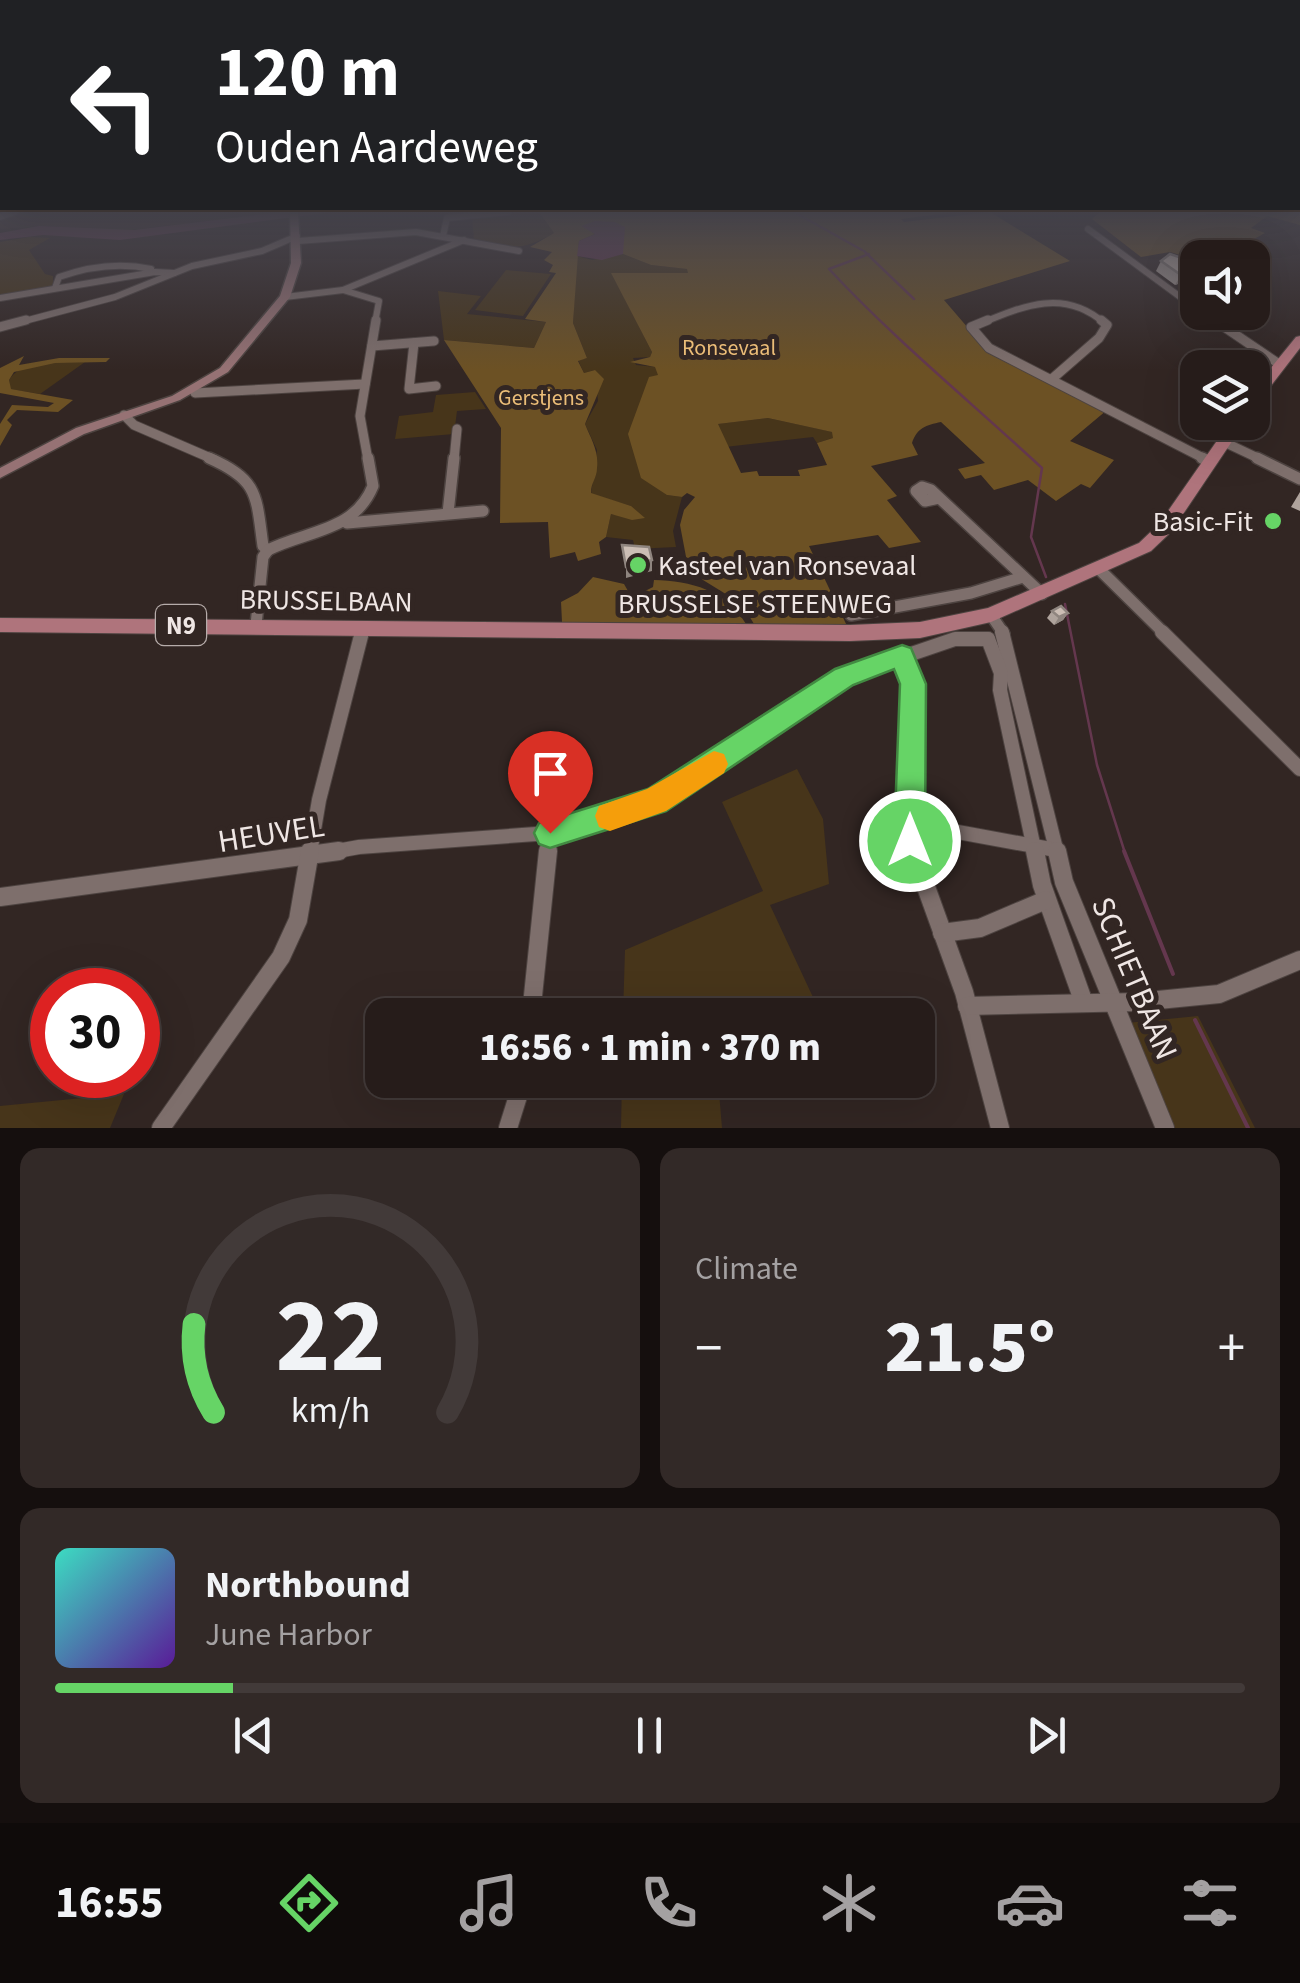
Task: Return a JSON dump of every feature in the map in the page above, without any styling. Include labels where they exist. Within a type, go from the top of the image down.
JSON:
[{"type":"main road","points":[[1270,377],[1300,340]]},
{"type":"main road","name":"BRUSSELSE STEENWEG","points":[[591,631],[924,638],[993,628],[1042,594],[1100,570],[1157,538],[1224,442]]},
{"type":"main road","name":"BRUSSELBAAN","points":[[0,625],[591,631]]},
{"type":"street","points":[[55,288],[63,275],[103,266],[136,265],[160,272]]},
{"type":"street","points":[[0,327],[130,292],[201,265]]},
{"type":"street","points":[[0,474],[68,436],[188,394],[207,382],[243,350],[286,298],[296,265]]},
{"type":"street","points":[[286,298],[343,290],[404,265]]},
{"type":"street","points":[[1137,265],[1180,296]]},
{"type":"street","points":[[0,298],[160,272],[178,273]]},
{"type":"street","points":[[343,290],[378,301],[361,434],[373,486],[366,502],[348,523]]},
{"type":"street","points":[[123,301],[130,292]]},
{"type":"street","points":[[1052,378],[1099,338],[1107,325],[1103,320],[1076,303],[1050,298],[971,327],[990,348],[1210,462]]},
{"type":"street","points":[[1228,330],[1279,364]]},
{"type":"street","points":[[372,346],[434,341]]},
{"type":"street","points":[[414,342],[409,389],[436,386]]},
{"type":"street","points":[[188,394],[365,384]]},
{"type":"street","points":[[124,415],[134,425],[241,472],[257,499],[263,546],[268,550]]},
{"type":"street","points":[[448,513],[456,429]]},
{"type":"street","points":[[1224,442],[1300,479]]},
{"type":"street","points":[[939,498],[1042,594]]},
{"type":"street","points":[[256,626],[263,557],[268,550],[348,523],[483,512]]},
{"type":"street","points":[[1100,570],[1300,769]]},
{"type":"street","name":"BRUSSELSE STEENWEG","points":[[851,614],[972,593],[1023,577]]},
{"type":"street","name":"SCHIETBAAN","points":[[993,628],[1009,685],[1033,846],[1046,900],[1084,1003]]},
{"type":"street","points":[[161,1128],[281,957],[298,920],[318,800],[362,630]]},
{"type":"street","name":"HEUVEL","points":[[0,898],[359,847],[550,833],[656,800],[844,677],[902,656],[924,638]]},
{"type":"street","points":[[902,656],[913,684],[910,841],[967,1006],[1000,1128]]},
{"type":"street","name":"SCHIETBAAN","points":[[1009,685],[1022,694],[1074,916],[1165,1128]]},
{"type":"street","points":[[909,824],[1056,850]]},
{"type":"street","points":[[534,998],[550,833]]},
{"type":"street","points":[[942,933],[980,928],[1046,900]]},
{"type":"street","points":[[967,1006],[1113,1003],[1219,994],[1300,960]]},
{"type":"street","points":[[508,1128],[517,1098]]},
{"type":"shaded area","points":[[0,265],[39,265],[45,274],[53,276],[53,286],[0,295]]},
{"type":"shaded area","points":[[576,265],[688,269],[689,273],[612,274],[652,352],[650,357],[633,358],[636,365],[656,367],[659,376],[667,495],[682,497],[673,531],[676,547],[635,549],[633,540],[606,537],[611,514],[617,515],[631,506],[591,494],[597,450],[585,424],[598,401],[595,370],[584,373],[578,360],[587,358],[573,323]]},
{"type":"shaded area","points":[[506,270],[551,274],[523,316],[475,310]]},
{"type":"shaded area","points":[[438,291],[481,296],[467,314],[546,322],[534,348],[444,340]]},
{"type":"shaded area","points":[[85,362],[40,394],[10,389],[9,380],[23,368],[43,363]]},
{"type":"shaded area","points":[[475,392],[486,409],[457,411],[454,434],[395,439],[399,416],[433,412],[436,395]]},
{"type":"shaded area","points":[[768,418],[833,432],[833,438],[817,443],[813,437],[725,447],[717,424]]},
{"type":"shaded area","points":[[797,769],[823,819],[829,884],[770,905],[813,998],[624,998],[625,950],[763,891],[722,802]]},
{"type":"shaded area","points":[[1198,1016],[1255,1128],[1175,1128],[1127,1023]]},
{"type":"shaded area","points":[[122,1098],[110,1128],[0,1128],[0,1106]]},
{"type":"shaded area","points":[[622,1098],[720,1098],[722,1128],[621,1128]]},
{"type":"green space","name":"Ronsevaal","points":[[553,265],[577,265],[573,323],[587,358],[578,361],[584,373],[595,370],[604,379],[585,424],[597,456],[591,493],[631,506],[645,518],[632,520],[611,514],[606,537],[599,542],[601,554],[578,561],[575,552],[550,558],[548,522],[500,523],[501,428],[444,340],[534,348],[546,322],[525,319],[556,273],[549,272]]},
{"type":"green space","name":"Ronsevaal","points":[[651,265],[1058,265],[944,300],[987,350],[1107,410],[1070,441],[1114,460],[1090,488],[1081,484],[1056,501],[1028,480],[994,490],[981,475],[965,479],[958,469],[985,463],[941,422],[927,426],[912,443],[918,455],[871,466],[897,496],[887,500],[921,542],[889,548],[878,535],[809,546],[847,626],[754,624],[742,604],[703,580],[687,562],[680,525],[684,510],[695,497],[687,493],[682,497],[667,495],[641,478],[628,434],[649,377],[658,375],[655,367],[630,362],[650,357],[652,352],[611,273],[688,273],[687,269]],"holes":[[[768,418],[832,432],[833,438],[817,443],[827,465],[798,470],[800,476],[759,476],[757,471],[741,473],[718,424]]]},
{"type":"green space","points":[[24,356],[19,365],[59,358],[110,358],[106,362],[55,363],[14,372],[9,380],[11,389],[73,400],[58,412],[17,410],[7,420],[12,425],[0,446],[0,424],[12,405],[48,407],[54,403],[0,393],[0,368]]},
{"type":"green space","points":[[593,577],[624,584],[628,591],[639,594],[653,587],[654,580],[694,585],[718,595],[746,624],[562,622],[561,602],[578,593]]},
{"type":"building","points":[[1166,265],[1180,265],[1180,274]]},
{"type":"building","points":[[622,545],[649,547],[652,560],[626,567]]},
{"type":"building","points":[[1061,606],[1068,613],[1059,617],[1052,611]]},
{"type":"waterway","points":[[841,265],[829,269],[907,346],[1042,468],[1031,537],[1046,577]]},
{"type":"waterway","points":[[878,265],[914,299]]},
{"type":"waterway","points":[[1065,604],[1097,765],[1125,853]]},
{"type":"waterway","points":[[1124,851],[1173,974]]},
{"type":"waterway","points":[[1195,1020],[1248,1128]]},
{"type":"slow traffic","points":[[610,816],[656,800],[714,764]]},
{"type":"place","name":"Basic-Fit","points":[[1273,521]]},
{"type":"place","name":"Kasteel van Ronsevaal","points":[[638,565]]},
{"type":"route","points":[[550,833],[656,800],[844,677],[902,656],[912,673],[913,684],[910,841]]},
{"type":"park label","name":"Gerstjens","points":[[541,397]]}]
